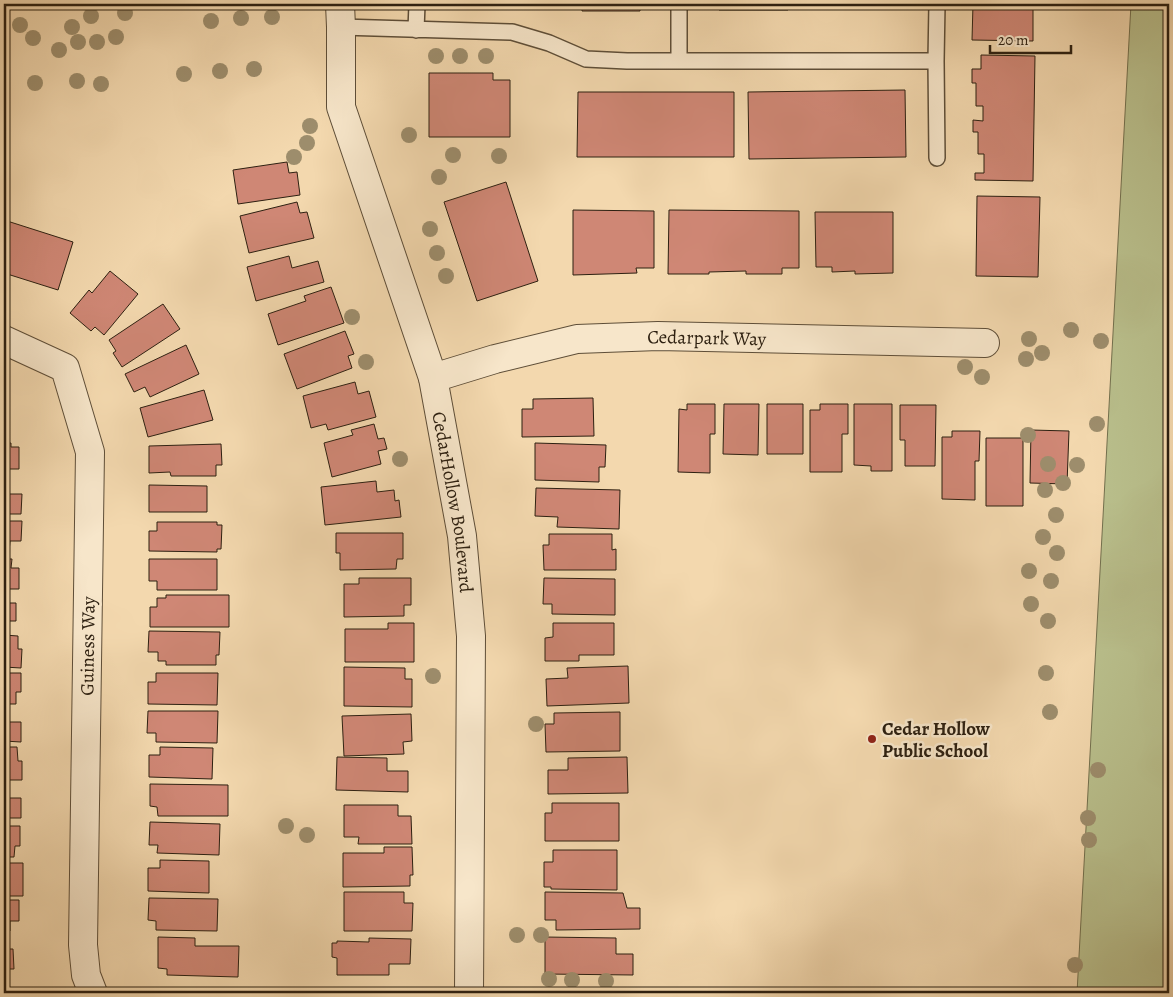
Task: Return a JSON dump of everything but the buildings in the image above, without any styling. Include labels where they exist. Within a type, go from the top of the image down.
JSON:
[{"type":"street","name":"CedarHollow Boulevard","points":[[340,15],[341,107],[433,378],[462,536],[471,636],[469,993]]},
{"type":"street","name":"Cedarpark Way","points":[[433,378],[495,359],[577,338],[658,336],[985,343]]},
{"type":"street","name":"Guiness Way","points":[[4,340],[65,368],[90,452],[82,945],[86,976],[93,993]]},
{"type":"lane","points":[[416,30],[417,4]]},
{"type":"lane","points":[[679,4],[679,61]]},
{"type":"lane","points":[[937,158],[936,62],[938,4]]},
{"type":"lane","points":[[340,15],[416,30],[512,32],[549,43],[586,59],[627,61],[936,62]]},
{"type":"green space","points":[[1131,4],[1169,4],[1169,993],[1077,993]]},
{"type":"place","name":"Cedar Hollow Public School","points":[[872,739]]}]
